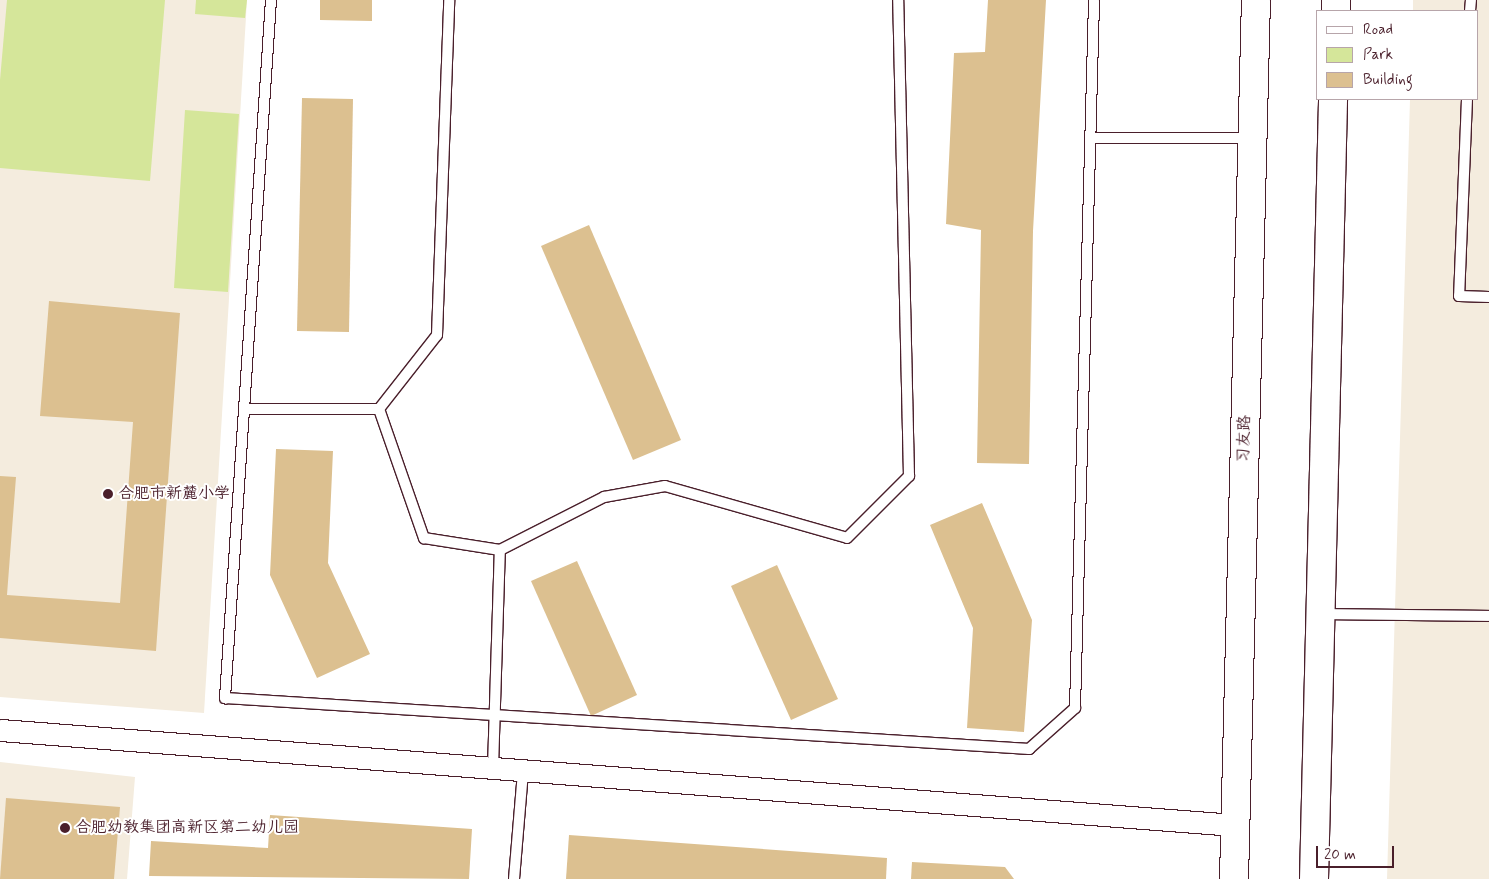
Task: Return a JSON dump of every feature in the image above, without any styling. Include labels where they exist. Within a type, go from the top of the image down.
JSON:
[{"type":"main road","name":"习友路","points":[[1234,879],[1256,0]]},
{"type":"main road","points":[[1314,879],[1334,100]]},
{"type":"street","points":[[0,730],[1235,825]]},
{"type":"lane","points":[[271,0],[225,698],[1029,748],[1075,708],[1094,0]]},
{"type":"lane","points":[[379,409],[437,335],[449,0]]},
{"type":"lane","points":[[379,409],[424,538],[500,550],[604,497],[664,486],[847,538],[909,476],[898,0]]},
{"type":"lane","points":[[1467,100],[1459,296],[1489,297]]},
{"type":"lane","points":[[1090,138],[1253,138]]},
{"type":"lane","points":[[244,409],[379,409]]},
{"type":"lane","points":[[493,768],[500,550]]},
{"type":"lane","points":[[1321,614],[1489,616]]},
{"type":"lane","points":[[514,879],[523,771]]},
{"type":"shaded area","name":"合肥市新麓小学","points":[[0,0],[247,0],[204,713],[0,697]]},
{"type":"shaded area","points":[[1413,0],[1489,0],[1489,879],[1387,879],[1410,100],[1479,100],[1479,10],[1413,10]]},
{"type":"shaded area","name":"合肥幼教集团高新区第二幼儿园","points":[[0,762],[135,777],[127,879],[0,879]]},
{"type":"green space","points":[[7,0],[165,0],[150,181],[0,168],[0,80]]},
{"type":"green space","points":[[196,0],[247,0],[245,18],[195,14]]},
{"type":"green space","points":[[185,110],[239,114],[228,292],[174,288]]},
{"type":"building","points":[[320,0],[372,0],[372,21],[320,20]]},
{"type":"building","points":[[988,0],[1046,0],[1033,231],[1029,464],[977,463],[981,230],[946,224],[954,53],[985,52]]},
{"type":"building","points":[[302,98],[353,99],[349,332],[297,331]]},
{"type":"building","points":[[589,225],[681,440],[633,460],[541,246]]},
{"type":"building","points":[[49,301],[180,313],[156,651],[0,638],[0,476],[16,477],[7,595],[120,603],[133,422],[40,416]]},
{"type":"building","points":[[276,449],[333,451],[328,563],[370,654],[317,678],[270,575]]},
{"type":"building","points":[[982,503],[1032,620],[1024,732],[967,728],[973,628],[930,525]]},
{"type":"building","points":[[577,561],[637,695],[591,716],[531,581]]},
{"type":"building","points":[[777,565],[838,699],[791,720],[731,586]]},
{"type":"building","name":"合肥幼教集团高新区第二幼儿园","points":[[6,798],[120,807],[114,879],[0,879]]},
{"type":"building","points":[[270,815],[472,829],[469,879],[149,876],[151,841],[268,848]]},
{"type":"building","points":[[569,835],[887,858],[886,879],[566,879]]},
{"type":"building","points":[[912,862],[1005,867],[1014,879],[911,879]]},
{"type":"place","name":"合肥市新麓小学","points":[[108,494]]},
{"type":"place","name":"合肥幼教集团高新区第二幼儿园","points":[[65,828]]}]
